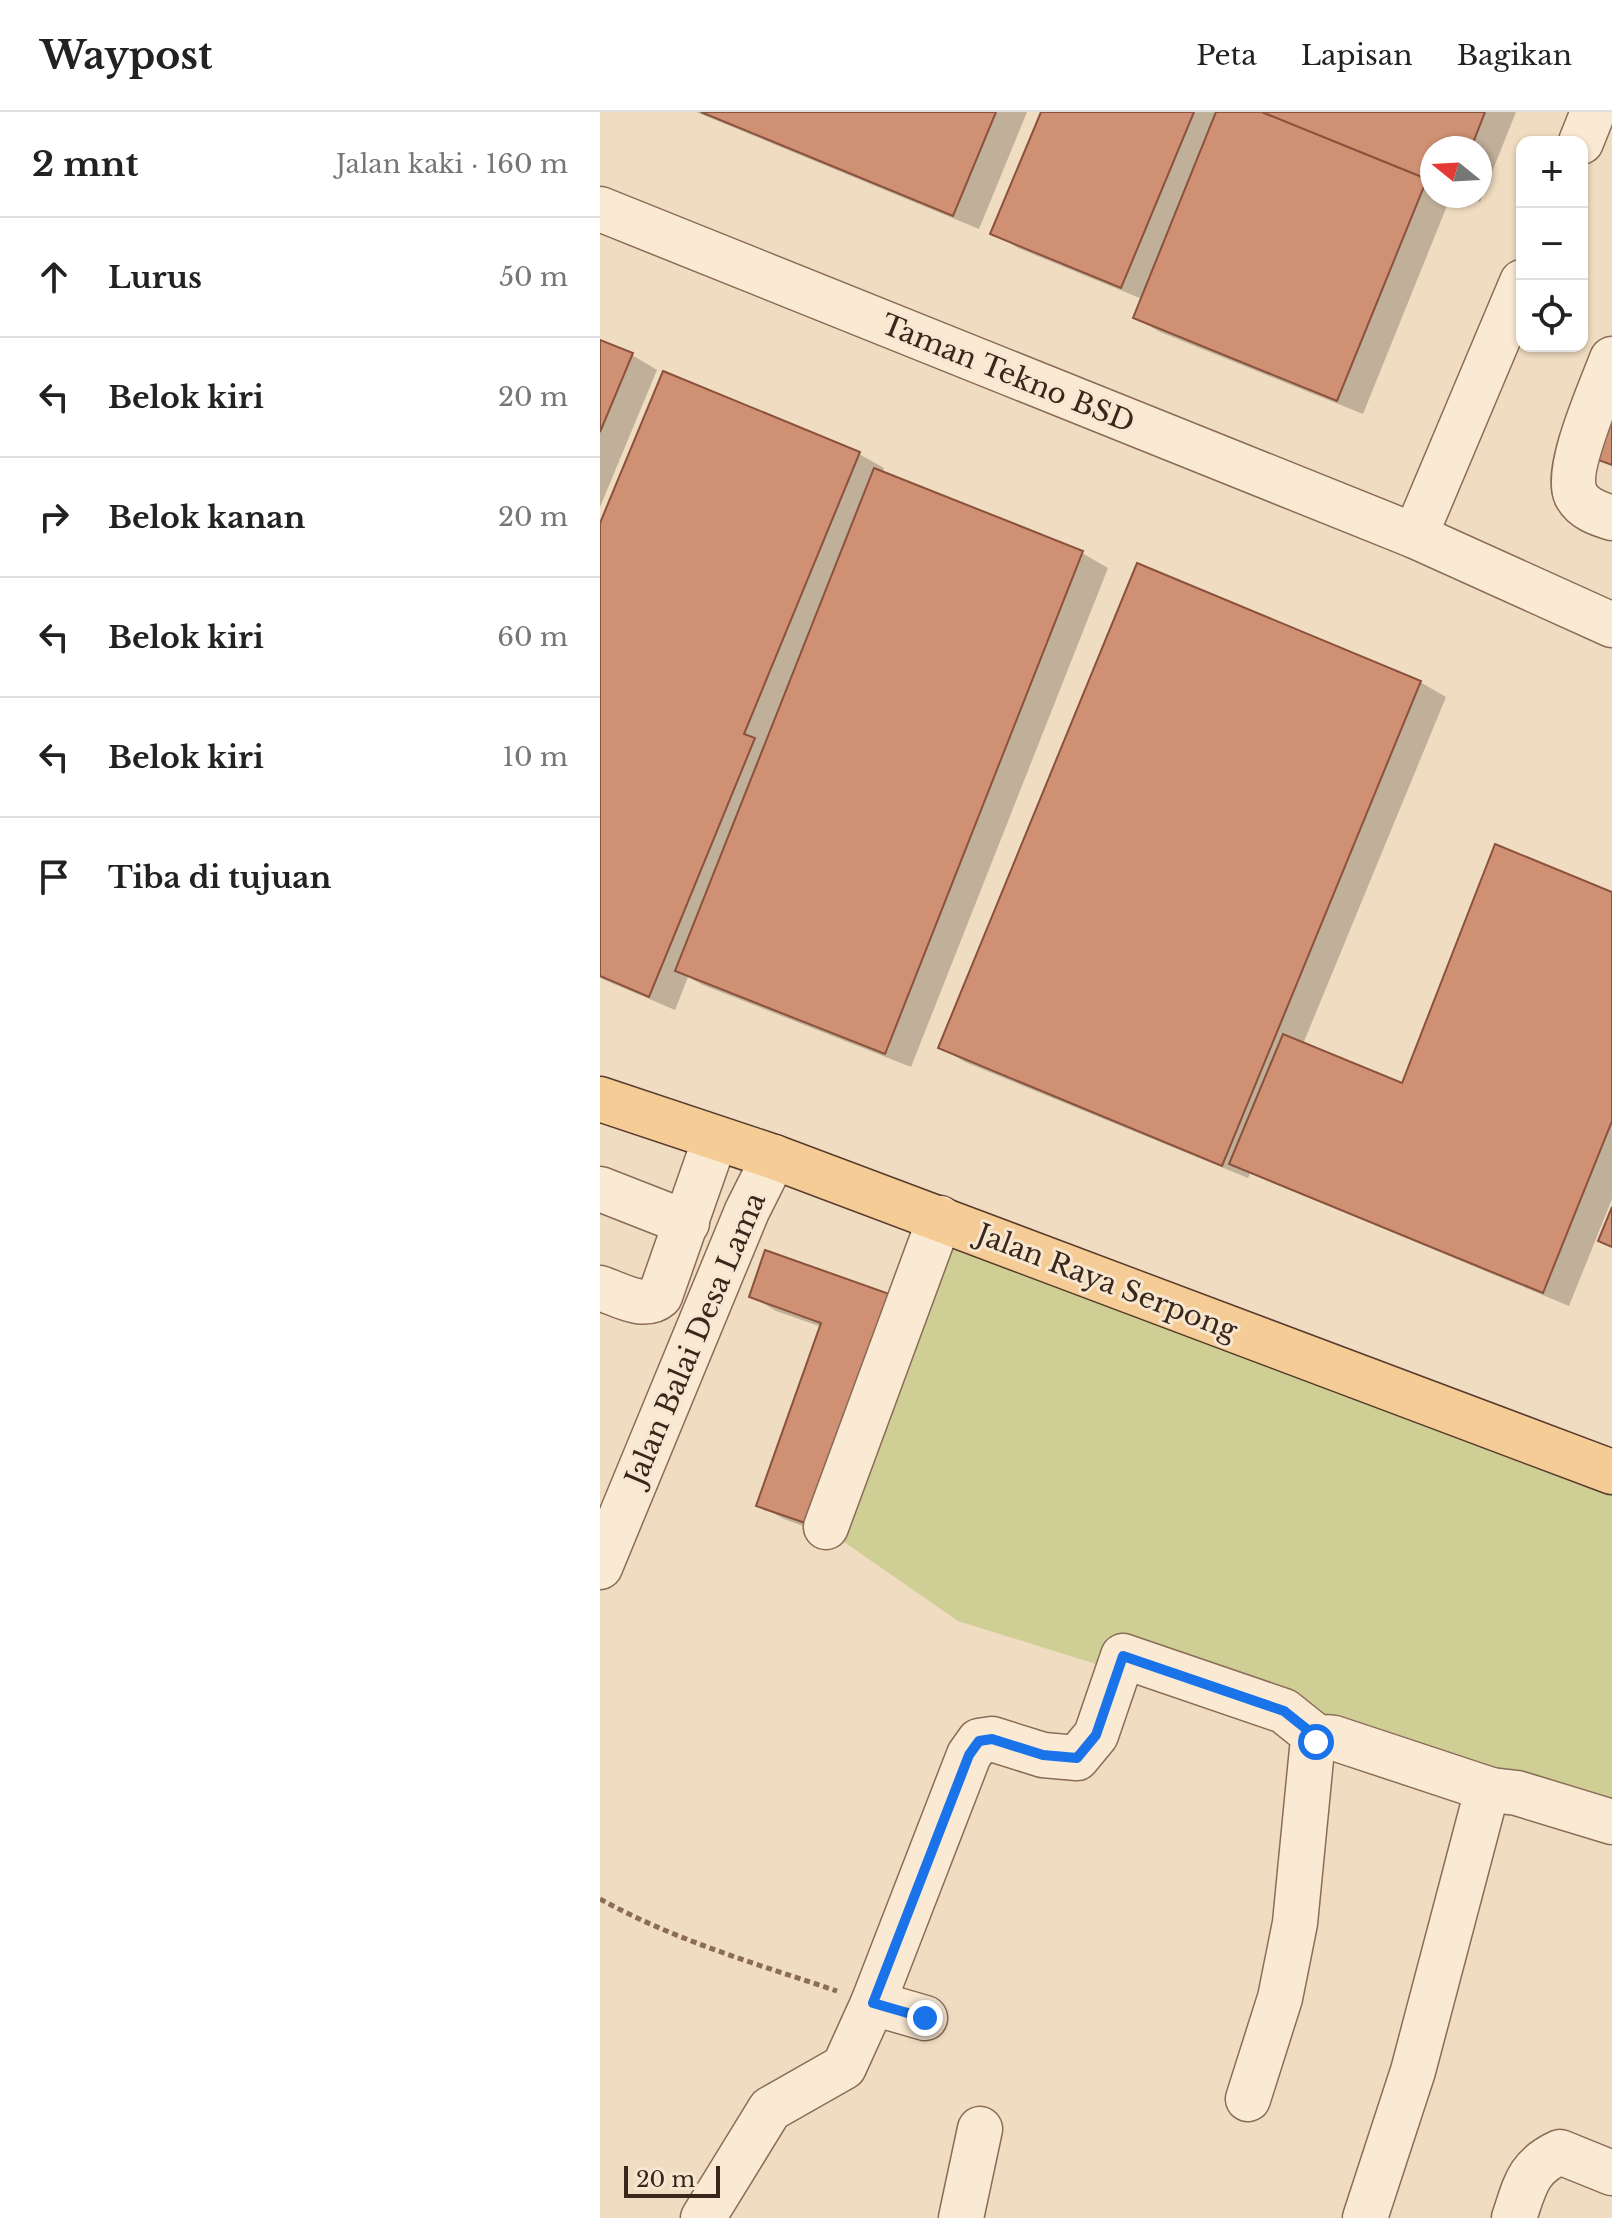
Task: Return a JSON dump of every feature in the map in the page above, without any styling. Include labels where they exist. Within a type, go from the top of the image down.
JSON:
[{"type":"main road","name":"Jalan Raya Serpong","points":[[600,1099],[774,1157],[940,1218],[1612,1472]]},
{"type":"street","points":[[1583,136],[1593,112]]},
{"type":"street","name":"Taman Tekno BSD","points":[[600,209],[1415,536],[1612,625]]},
{"type":"street","points":[[1415,536],[1516,296]]},
{"type":"street","points":[[1612,359],[1578,450],[1574,478],[1576,495],[1591,511],[1612,518]]},
{"type":"street","points":[[600,1288],[645,1303],[657,1300],[715,1139]]},
{"type":"street","name":"Jalan Balai Desa Lama","points":[[600,1567],[747,1211],[774,1157]]},
{"type":"street","points":[[600,1189],[687,1223]]},
{"type":"street","points":[[826,1527],[940,1218]]},
{"type":"street","points":[[703,2218],[770,2109],[844,2067],[873,2003],[973,1748],[979,1741],[992,1739],[1043,1755],[1077,1758],[1096,1735],[1123,1656],[1284,1711],[1319,1739],[1334,1738],[1491,1790],[1517,1793],[1612,1822]]},
{"type":"street","points":[[1248,2099],[1280,1998],[1295,1923],[1312,1749],[1319,1739]]},
{"type":"street","points":[[1365,2218],[1413,2071],[1485,1798],[1491,1790]]},
{"type":"street","points":[[873,2003],[925,2018]]},
{"type":"street","points":[[961,2218],[980,2129]]},
{"type":"street","points":[[1514,2218],[1529,2174],[1544,2159],[1560,2152],[1612,2173]]},
{"type":"path","points":[[600,1899],[628,1915],[706,1947],[873,2003]]},
{"type":"shaded area","points":[[920,1227],[1612,1474],[1612,1825],[958,1621],[811,1519]]},
{"type":"building","points":[[701,112],[996,112],[953,216]]},
{"type":"building","points":[[1041,112],[1194,112],[1121,288],[990,234]]},
{"type":"building","points":[[1216,112],[1262,112],[1420,176],[1420,196],[1337,401],[1133,318]]},
{"type":"building","points":[[1262,112],[1485,112],[1476,136],[1420,136],[1420,176]]},
{"type":"building","points":[[600,340],[633,353],[600,432]]},
{"type":"building","points":[[663,371],[860,452],[744,734],[755,738],[649,997],[600,976],[600,523]]},
{"type":"building","points":[[1612,412],[1612,465],[1593,458]]},
{"type":"building","points":[[874,468],[1083,551],[885,1054],[675,971]]},
{"type":"building","points":[[1137,563],[1421,681],[1222,1166],[938,1048]]},
{"type":"building","points":[[1495,844],[1612,892],[1612,1121],[1543,1293],[1229,1164],[1283,1034],[1402,1083]]},
{"type":"building","points":[[1612,1207],[1612,1247],[1598,1241]]},
{"type":"building","points":[[765,1250],[895,1296],[814,1526],[756,1506],[821,1323],[749,1297]]},
{"type":"route","points":[[925,2018],[873,2003],[969,1755],[979,1741],[992,1739],[1043,1755],[1077,1758],[1096,1735],[1123,1656],[1284,1711],[1319,1739],[1316,1742]]}]
